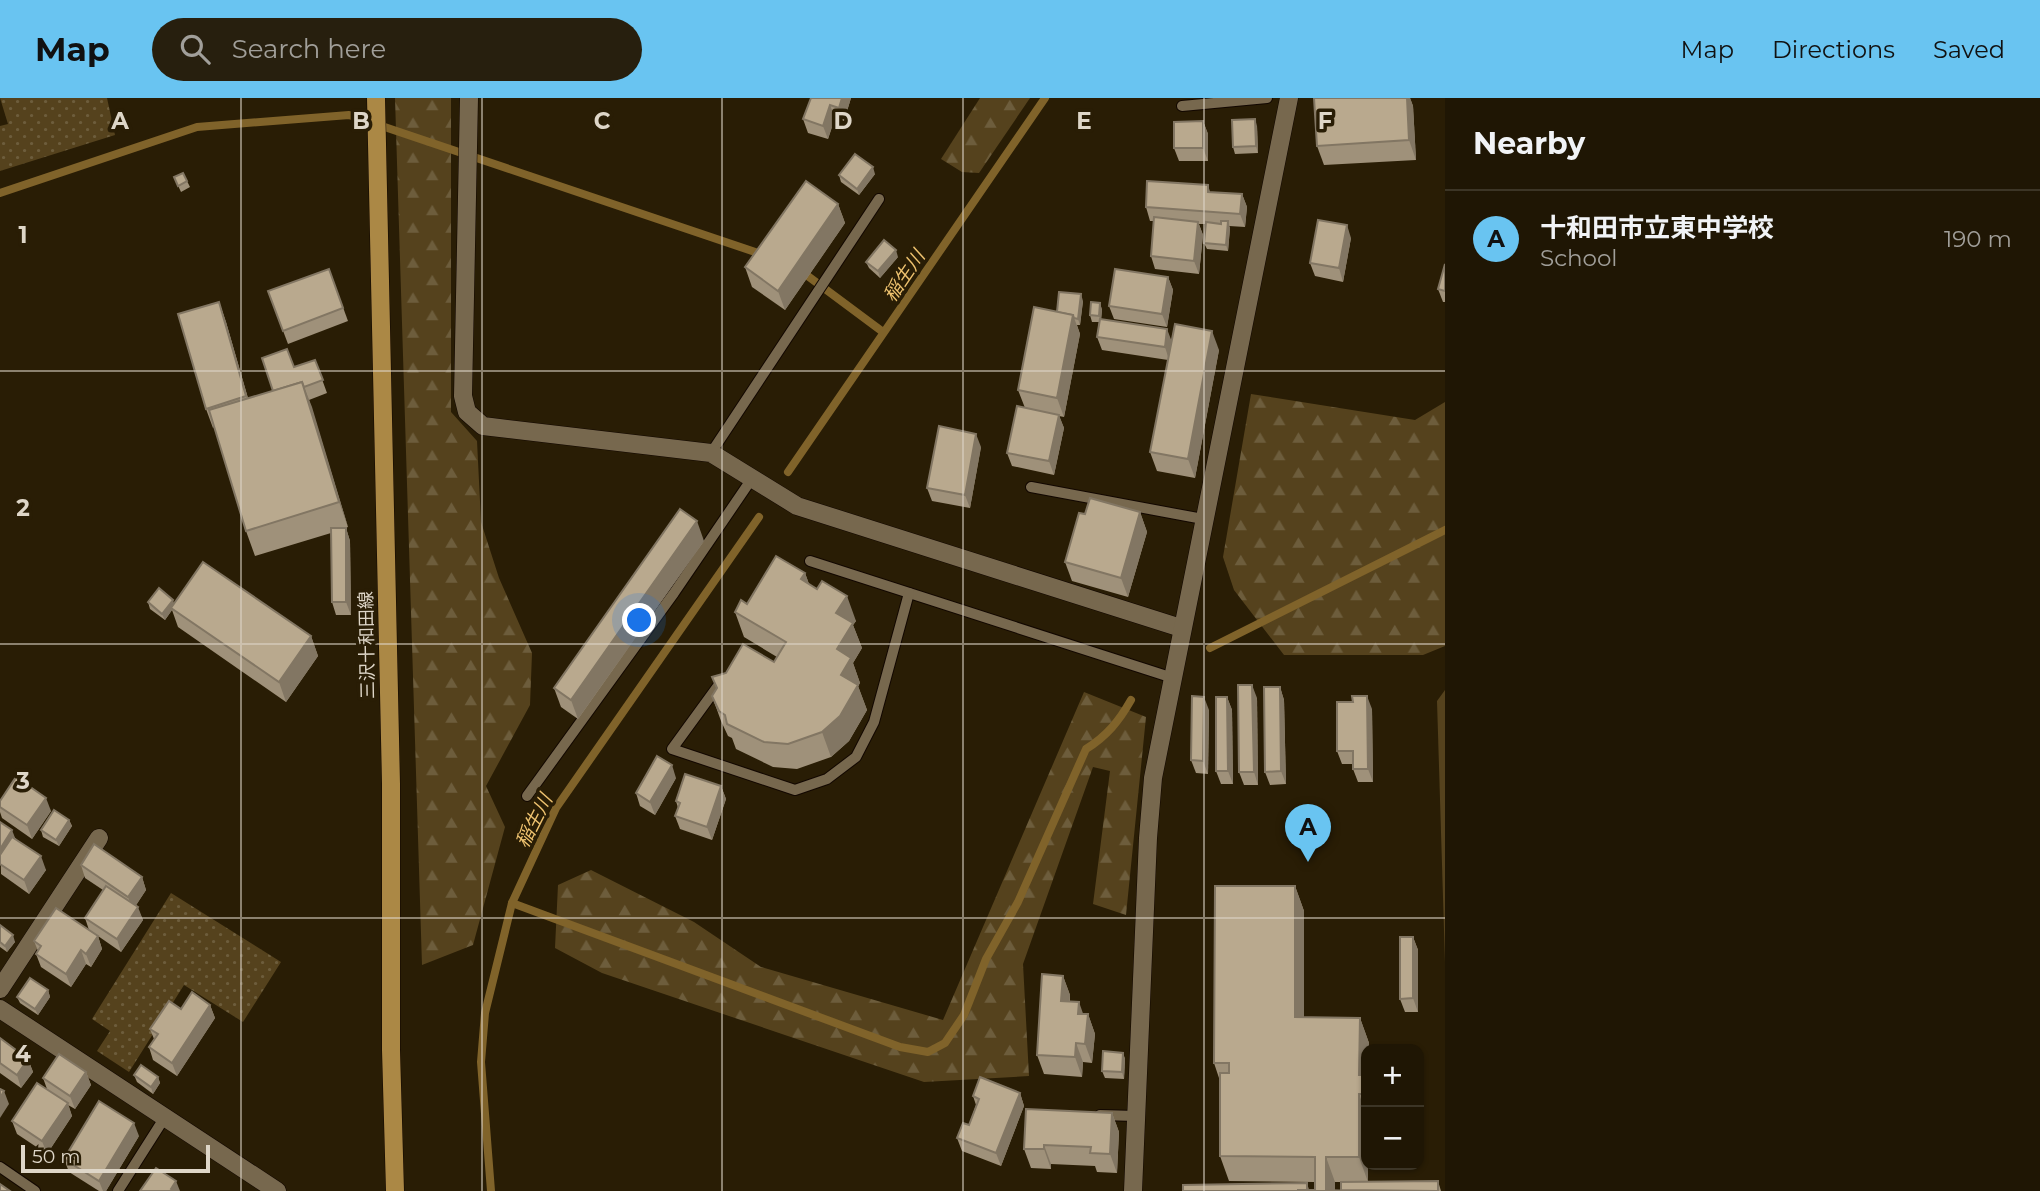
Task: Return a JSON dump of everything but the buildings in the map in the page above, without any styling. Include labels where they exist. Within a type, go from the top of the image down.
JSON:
[{"type":"main road","name":"三沢十和田線","points":[[376,98],[391,784],[391,1050],[395,1191]]},
{"type":"street","points":[[469,98],[463,396],[467,411],[483,426],[711,453],[797,506],[1181,628]]},
{"type":"street","points":[[1133,1191],[1153,778],[1289,98]]},
{"type":"street","points":[[0,989],[99,838]]},
{"type":"street","points":[[3,1017],[165,1117],[277,1191]]},
{"type":"lane","points":[[1182,106],[1267,98]]},
{"type":"lane","points":[[711,453],[879,199]]},
{"type":"lane","points":[[527,796],[674,593],[753,477]]},
{"type":"lane","points":[[1031,487],[1203,519]]},
{"type":"lane","points":[[810,561],[1172,678]]},
{"type":"lane","points":[[723,679],[672,749],[795,790],[827,779],[856,757],[874,722],[909,593]]},
{"type":"lane","points":[[1086,1115],[1136,1116]]},
{"type":"lane","points":[[118,1191],[165,1117]]},
{"type":"lane","points":[[0,1167],[35,1191]]},
{"type":"green space","points":[[0,98],[107,98],[115,135],[0,171],[0,126],[8,124]]},
{"type":"green space","points":[[395,98],[451,98],[451,412],[477,441],[481,522],[499,578],[532,653],[530,705],[486,786],[505,827],[473,945],[422,965]]},
{"type":"green space","points":[[980,98],[1030,98],[979,173],[962,172],[941,159]]},
{"type":"green space","points":[[1251,394],[1415,420],[1445,402],[1445,646],[1423,655],[1284,655],[1234,590],[1223,557]]},
{"type":"green space","points":[[1445,690],[1445,963],[1437,701]]},
{"type":"green space","points":[[1084,692],[1146,717],[1126,915],[1093,904],[1110,771],[1093,767],[1023,964],[1029,1076],[924,1082],[602,973],[555,948],[558,885],[591,870],[694,922],[761,967],[943,1020]]},
{"type":"green space","points":[[171,893],[281,962],[243,1022],[184,985],[129,1072],[97,1051],[110,1031],[92,1019]]},
{"type":"waterway","name":"稲生川","points":[[788,472],[1045,98]]},
{"type":"waterway","points":[[0,193],[197,127],[349,115],[764,255]]},
{"type":"waterway","points":[[801,271],[883,332]]},
{"type":"waterway","name":"稲生川","points":[[491,1191],[481,1062],[485,1013],[512,903],[556,808],[759,517]]},
{"type":"waterway","points":[[1210,648],[1445,530]]},
{"type":"waterway","points":[[512,903],[900,1047],[928,1052],[945,1043],[964,1015],[986,959],[1018,902],[1086,749],[1112,728],[1131,700]]},
{"type":"place","name":"十和田市立東中学校","points":[[1308,862]]}]
